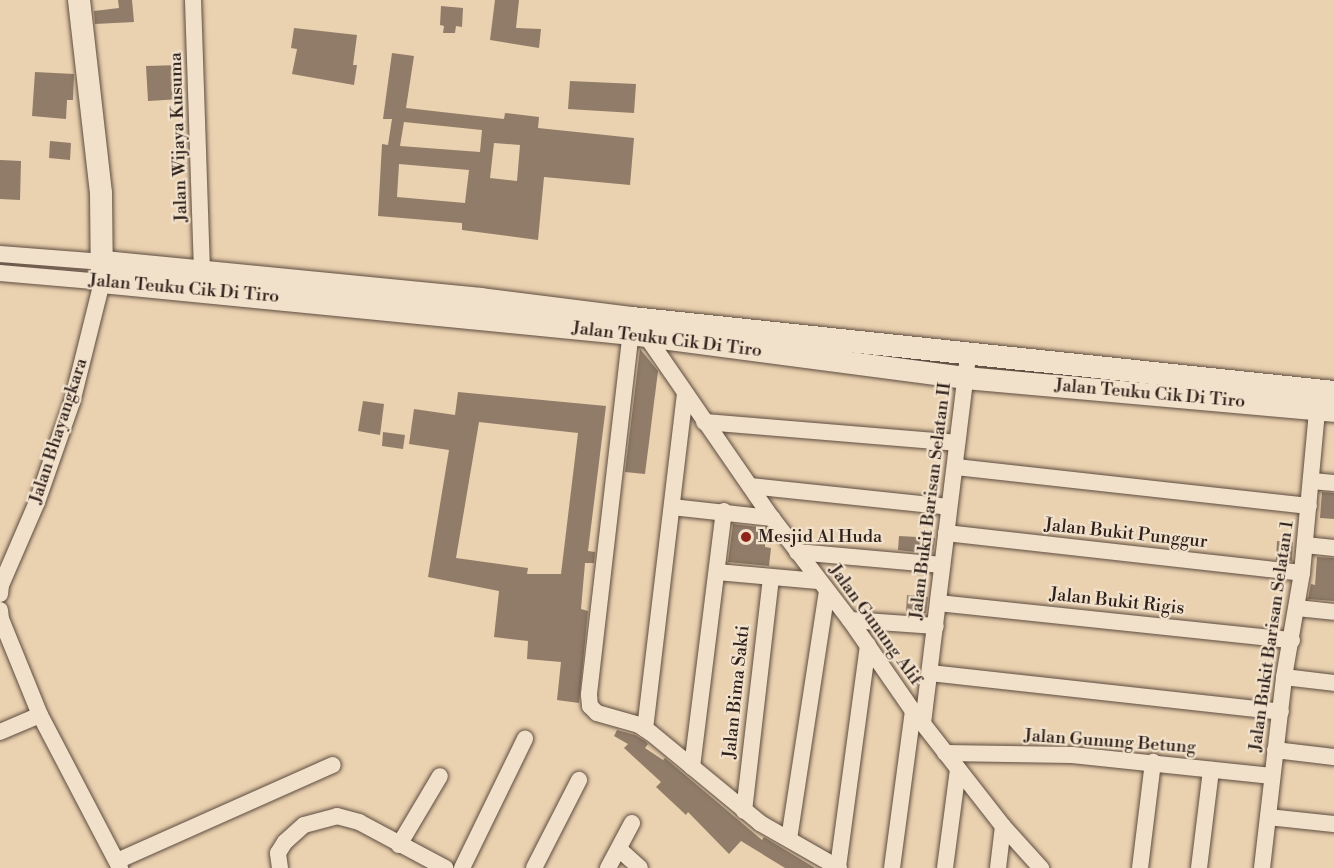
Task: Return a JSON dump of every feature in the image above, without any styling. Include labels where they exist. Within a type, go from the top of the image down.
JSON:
[{"type":"street","points":[[79,0],[101,192],[103,272]]},
{"type":"street","name":"Jalan Wijaya Kusuma","points":[[193,0],[202,273]]},
{"type":"street","name":"Jalan Teuku Cik Di Tiro","points":[[0,254],[103,272],[270,287],[637,330],[965,378],[1326,400]]},
{"type":"street","name":"Jalan Bhayangkara","points":[[0,594],[1,585],[37,502],[72,402],[103,272]]},
{"type":"street","name":"Jalan Teuku Cik Di Tiro","points":[[0,273],[202,273],[270,287]]},
{"type":"street","points":[[637,330],[589,695],[592,709],[597,713],[645,729],[744,811],[838,868],[868,645]]},
{"type":"street","name":"Jalan Teuku Cik Di Tiro","points":[[637,330],[968,354],[1326,400]]},
{"type":"street","name":"Jalan Gunung Alif","points":[[637,330],[945,753],[1003,826],[1041,868]]},
{"type":"street","name":"Jalan Bukit Barisan Selatan II","points":[[892,868],[918,717],[930,673],[968,354]]},
{"type":"street","points":[[645,729],[685,393]]},
{"type":"street","name":"Jalan Bukit Barisan Selatan 1","points":[[1262,868],[1284,677],[1297,608],[1312,481],[1326,400]]},
{"type":"street","points":[[704,422],[957,443]]},
{"type":"street","points":[[956,467],[1309,506]]},
{"type":"street","points":[[1312,481],[1334,483]]},
{"type":"street","points":[[750,486],[949,507]]},
{"type":"street","points":[[672,507],[772,518]]},
{"type":"street","points":[[692,767],[724,512]]},
{"type":"street","name":"Jalan Bukit Punggur","points":[[946,533],[1302,573]]},
{"type":"street","points":[[1305,544],[1334,548]]},
{"type":"street","points":[[797,552],[942,565]]},
{"type":"street","points":[[717,572],[822,586],[789,839]]},
{"type":"street","name":"Jalan Bima Sakti","points":[[744,811],[771,578]]},
{"type":"street","name":"Jalan Bukit Rigis","points":[[938,603],[1292,640]]},
{"type":"street","points":[[1297,608],[1334,612]]},
{"type":"street","points":[[0,610],[1,619],[40,715],[119,865],[333,765]]},
{"type":"street","points":[[850,620],[936,626]]},
{"type":"street","points":[[930,673],[1281,712]]},
{"type":"street","points":[[1284,677],[1334,683]]},
{"type":"street","points":[[0,732],[40,715]]},
{"type":"street","points":[[462,868],[525,739]]},
{"type":"street","points":[[1275,750],[1334,757]]},
{"type":"street","name":"Jalan Gunung Betung","points":[[945,753],[1072,755],[1272,776]]},
{"type":"street","points":[[1140,868],[1153,762]]},
{"type":"street","points":[[945,868],[958,769]]},
{"type":"street","points":[[1199,868],[1211,770]]},
{"type":"street","points":[[399,845],[440,776]]},
{"type":"street","points":[[534,868],[579,780]]},
{"type":"street","points":[[280,868],[278,853],[285,842],[304,825],[336,816],[359,822],[445,868]]},
{"type":"street","points":[[1268,817],[1334,824]]},
{"type":"street","points":[[608,868],[632,823]]},
{"type":"street","points":[[998,868],[1003,826]]},
{"type":"street","points":[[619,849],[640,868]]},
{"type":"building","points":[[118,0],[132,0],[134,22],[95,24],[94,11],[119,8]]},
{"type":"building","points":[[495,0],[519,0],[516,28],[541,29],[539,48],[490,40]]},
{"type":"building","points":[[441,6],[463,8],[462,27],[456,26],[455,33],[443,33],[444,26],[440,25]]},
{"type":"building","points":[[294,28],[357,35],[353,65],[357,65],[354,85],[292,74],[297,49],[291,48]]},
{"type":"building","points":[[392,53],[414,56],[406,108],[504,119],[505,113],[539,117],[538,128],[634,138],[630,185],[544,177],[538,240],[462,230],[462,223],[378,216],[382,144],[388,145],[392,119],[383,119]],"holes":[[[404,122],[482,130],[480,152],[400,146]],[[494,143],[520,145],[517,181],[490,178]],[[399,164],[469,170],[465,203],[397,197]]]},
{"type":"building","points":[[180,65],[181,99],[148,101],[146,66]]},
{"type":"building","points":[[35,72],[74,74],[73,100],[67,100],[66,119],[32,116]]},
{"type":"building","points":[[570,81],[636,84],[634,113],[568,109]]},
{"type":"building","points":[[50,141],[71,143],[70,160],[49,158]]},
{"type":"building","points":[[0,160],[21,161],[20,200],[0,199]]},
{"type":"building","points":[[640,349],[658,371],[645,474],[625,472]]},
{"type":"building","points":[[458,392],[606,406],[588,551],[595,552],[594,563],[585,563],[581,609],[588,611],[579,703],[557,700],[561,662],[527,659],[528,641],[494,637],[499,591],[428,577],[449,450],[409,444],[414,409],[455,415]],"holes":[[[479,422],[578,433],[561,574],[527,574],[528,568],[456,558]]]},
{"type":"building","points":[[363,401],[384,404],[380,435],[358,431]]},
{"type":"building","points":[[383,432],[405,435],[403,449],[382,446]]},
{"type":"building","points":[[1322,492],[1334,493],[1334,519],[1320,518]]},
{"type":"building","name":"Mesjid Al Huda","points":[[733,524],[766,528],[765,547],[771,548],[769,566],[728,562]]},
{"type":"building","points":[[899,536],[935,538],[933,554],[898,550]]},
{"type":"building","points":[[1277,541],[1293,542],[1292,561],[1276,560]]},
{"type":"building","points":[[1317,557],[1334,558],[1334,601],[1308,599],[1311,584],[1315,585]]},
{"type":"building","points":[[907,595],[928,597],[926,613],[906,611]]},
{"type":"building","points":[[617,730],[635,735],[645,741],[648,744],[645,748],[663,760],[665,758],[762,840],[764,837],[815,868],[785,868],[741,841],[729,854],[688,812],[686,815],[656,787],[661,782],[624,748],[628,744],[614,736]]},
{"type":"place","name":"Mesjid Al Huda","points":[[746,537]]}]
